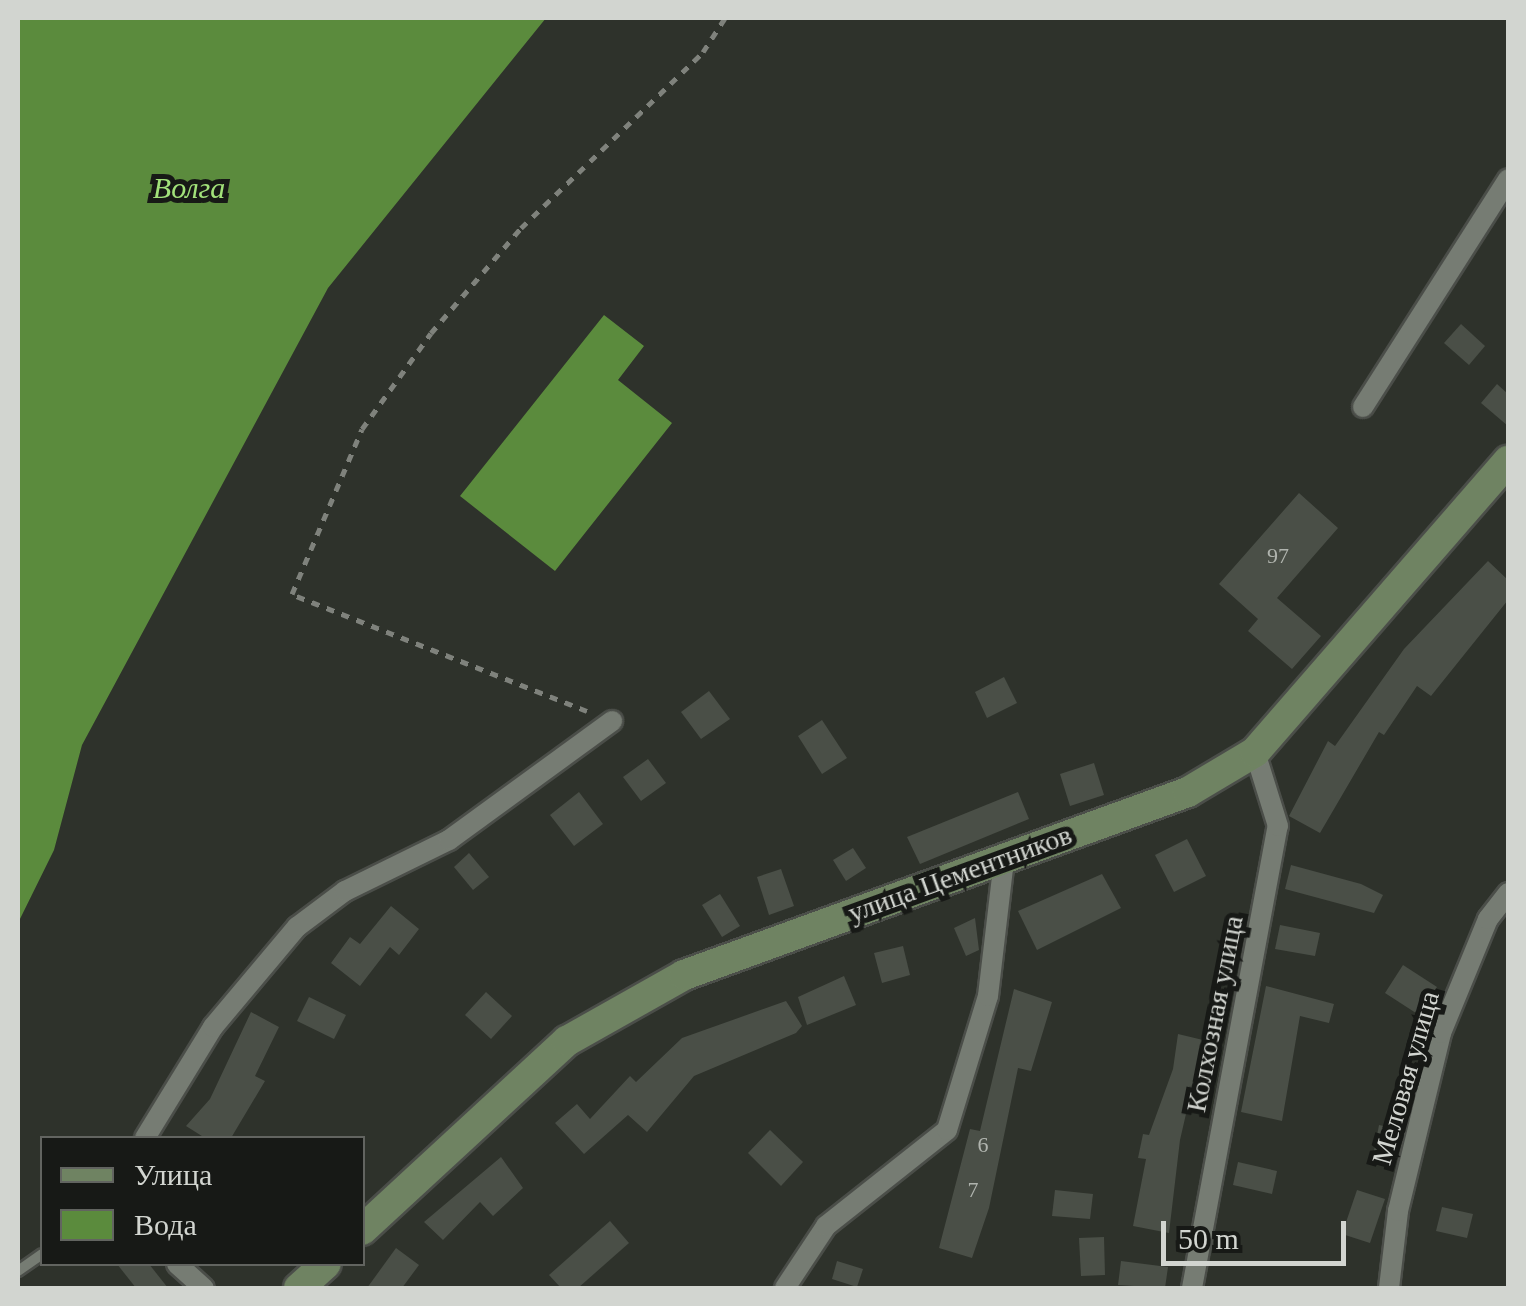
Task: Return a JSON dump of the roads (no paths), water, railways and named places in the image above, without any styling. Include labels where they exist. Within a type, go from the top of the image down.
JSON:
[{"type":"street","points":[[1363,407],[1508,179]]},
{"type":"street","name":"улица Цементников","points":[[365,1227],[567,1041],[684,974],[1188,792],[1255,752],[1508,461]]},
{"type":"street","points":[[145,1136],[213,1026],[297,926],[345,891],[449,840],[612,722]]},
{"type":"street","name":"Колхозная улица","points":[[1192,1288],[1278,826],[1255,752]]},
{"type":"street","points":[[785,1288],[826,1226],[947,1130],[988,996],[1004,858]]},
{"type":"street","name":"Меловая улица","points":[[1389,1288],[1398,1211],[1441,1033],[1488,920],[1508,893]]},
{"type":"street","points":[[179,1266],[204,1288]]},
{"type":"street","points":[[299,1288],[324,1266]]},
{"type":"lane","points":[[18,1271],[40,1255]]},
{"type":"water","name":"Волга","points":[[18,18],[546,18],[328,288],[82,745],[54,850],[18,923]]},
{"type":"water","points":[[604,315],[644,346],[618,380],[672,423],[555,571],[460,496]]}]
